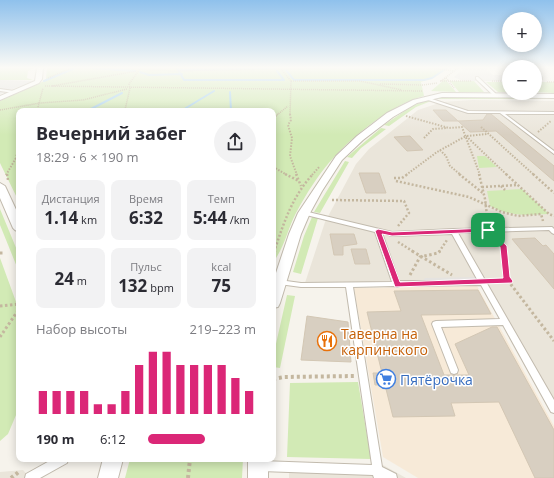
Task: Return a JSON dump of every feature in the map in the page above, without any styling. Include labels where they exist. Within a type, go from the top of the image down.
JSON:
[{"type":"street","points":[[0,98],[18,90]]},
{"type":"street","points":[[276,292],[295,234],[304,213],[327,174],[339,158],[360,138],[402,113],[415,101],[426,95],[554,96]]},
{"type":"street","points":[[1,190],[16,222]]},
{"type":"lane","points":[[2,90],[14,92]]},
{"type":"lane","points":[[490,90],[495,95]]},
{"type":"lane","points":[[426,95],[468,112],[554,113]]},
{"type":"lane","points":[[502,113],[554,152]]},
{"type":"lane","points":[[304,213],[392,234],[488,230],[552,230]]},
{"type":"lane","points":[[454,231],[554,409]]},
{"type":"lane","points":[[381,232],[397,285]]},
{"type":"lane","points":[[279,282],[301,285],[482,283]]},
{"type":"lane","points":[[348,285],[379,474]]},
{"type":"lane","points":[[454,370],[436,324],[504,322]]},
{"type":"lane","points":[[30,478],[58,462]]},
{"type":"lane","points":[[258,468],[379,474],[392,478]]},
{"type":"path","points":[[38,108],[43,90]]},
{"type":"path","points":[[0,110],[40,103],[83,100],[121,90]]},
{"type":"path","points":[[125,108],[129,90]]},
{"type":"path","points":[[290,90],[289,106],[291,120],[288,124],[292,138],[290,156],[301,187]]},
{"type":"path","points":[[364,90],[404,91],[426,95]]},
{"type":"path","points":[[426,95],[430,90]]},
{"type":"path","points":[[404,91],[426,95]]},
{"type":"path","points":[[276,116],[289,106]]},
{"type":"path","points":[[402,113],[449,128]]},
{"type":"path","points":[[533,136],[554,118]]},
{"type":"path","points":[[424,138],[433,129],[462,127],[473,151],[488,206],[488,230],[503,246],[506,278],[554,341]]},
{"type":"path","points":[[481,127],[554,193]]},
{"type":"path","points":[[488,133],[466,136],[440,150],[402,178],[395,180],[469,197],[502,212],[518,216],[548,213]]},
{"type":"path","points":[[466,136],[548,213],[554,216]]},
{"type":"path","points":[[440,150],[446,156],[450,166],[484,194]]},
{"type":"path","points":[[1,190],[10,185],[6,175],[16,158]]},
{"type":"path","points":[[276,169],[299,181]]},
{"type":"path","points":[[482,187],[518,184]]},
{"type":"path","points":[[501,186],[505,190]]},
{"type":"path","points":[[332,200],[404,201],[408,213],[392,234]]},
{"type":"path","points":[[541,214],[542,219],[552,230]]},
{"type":"path","points":[[405,285],[420,257],[438,253],[454,231]]},
{"type":"path","points":[[381,232],[420,257],[456,277]]},
{"type":"path","points":[[0,253],[5,253]]},
{"type":"path","points":[[482,283],[509,281]]},
{"type":"path","points":[[0,306],[16,304]]},
{"type":"path","points":[[0,337],[16,313]]},
{"type":"path","points":[[276,377],[284,376],[363,376]]},
{"type":"path","points":[[188,478],[190,462]]},
{"type":"shaded area","points":[[0,90],[9,90],[0,94]]},
{"type":"shaded area","points":[[472,100],[554,101],[554,414],[479,281],[305,283],[325,222],[356,164],[369,149],[418,110],[442,102]]},
{"type":"shaded area","points":[[479,277],[482,283],[420,284],[425,278]]},
{"type":"shaded area","points":[[477,286],[554,426],[554,478],[418,478],[383,457],[354,288]]},
{"type":"shaded area","points":[[289,464],[383,465],[406,478],[289,478]]},
{"type":"shaded area","points":[[23,470],[30,478],[0,478],[0,472]]},
{"type":"green space","points":[[24,90],[423,90],[424,96],[411,100],[387,113],[362,131],[340,151],[321,173],[304,198],[276,258],[276,108],[16,108],[16,196],[0,163],[0,101]]},
{"type":"green space","points":[[455,90],[456,92],[431,91]]},
{"type":"green space","points":[[458,90],[482,90],[484,92],[459,92]]},
{"type":"green space","points":[[542,90],[554,90],[554,93],[542,92]]},
{"type":"green space","points":[[444,97],[502,98],[502,99],[433,99]]},
{"type":"green space","points":[[542,98],[554,98],[542,99]]},
{"type":"green space","points":[[428,100],[431,101],[416,107],[389,126],[384,125],[412,106]]},
{"type":"green space","points":[[381,128],[386,129],[361,148],[352,158],[347,157]]},
{"type":"green space","points":[[477,156],[485,156],[497,167],[479,168]]},
{"type":"green space","points":[[345,161],[349,162],[320,213],[314,212]]},
{"type":"green space","points":[[522,189],[549,214],[512,214],[490,206],[487,191]]},
{"type":"green space","points":[[0,209],[16,248],[16,265],[0,225]]},
{"type":"green space","points":[[312,217],[318,218],[301,274],[293,272],[304,236]]},
{"type":"green space","points":[[0,258],[16,302],[16,415],[8,434],[0,441]]},
{"type":"green space","points":[[287,295],[295,296],[280,368],[276,367],[276,344]]},
{"type":"green space","points":[[358,382],[371,459],[287,457],[290,383]]},
{"type":"green space","points":[[129,462],[243,462],[242,478],[125,478]]},
{"type":"building","points":[[433,110],[446,110],[458,121],[443,121]]},
{"type":"building","points":[[487,114],[491,114],[554,166],[554,181],[496,131],[470,132],[458,121],[483,120]]},
{"type":"building","points":[[410,136],[423,150],[407,151],[394,137]]},
{"type":"building","points":[[359,173],[379,173],[386,193],[366,193]]},
{"type":"building","points":[[330,234],[354,234],[357,244],[343,246],[343,255],[334,255]]},
{"type":"building","points":[[535,238],[543,246],[546,245],[554,254],[554,289],[512,239]]},
{"type":"building","points":[[351,249],[366,249],[370,264],[355,264]]},
{"type":"building","points":[[478,290],[491,314],[421,315],[444,375],[469,375],[455,344],[492,327],[497,327],[554,430],[554,478],[535,478],[499,402],[451,403],[455,416],[393,417],[385,385],[375,385],[373,373],[382,373],[367,312],[401,311],[394,291]]},
{"type":"building","name":"Таверна на карпинского","points":[[307,316],[348,322],[351,362],[301,360]]},
{"type":"waterway","points":[[186,108],[214,91]]},
{"type":"waterway","points":[[230,92],[231,108]]},
{"type":"waterway","points":[[93,108],[122,93]]},
{"type":"place","name":"Таверна на карпинского","points":[[327,341]]},
{"type":"place","name":"Пятёрочка","points":[[386,379]]},
{"type":"route","points":[[488,230],[503,246],[506,278],[509,281],[397,285],[378,231],[392,234],[488,230]]}]
